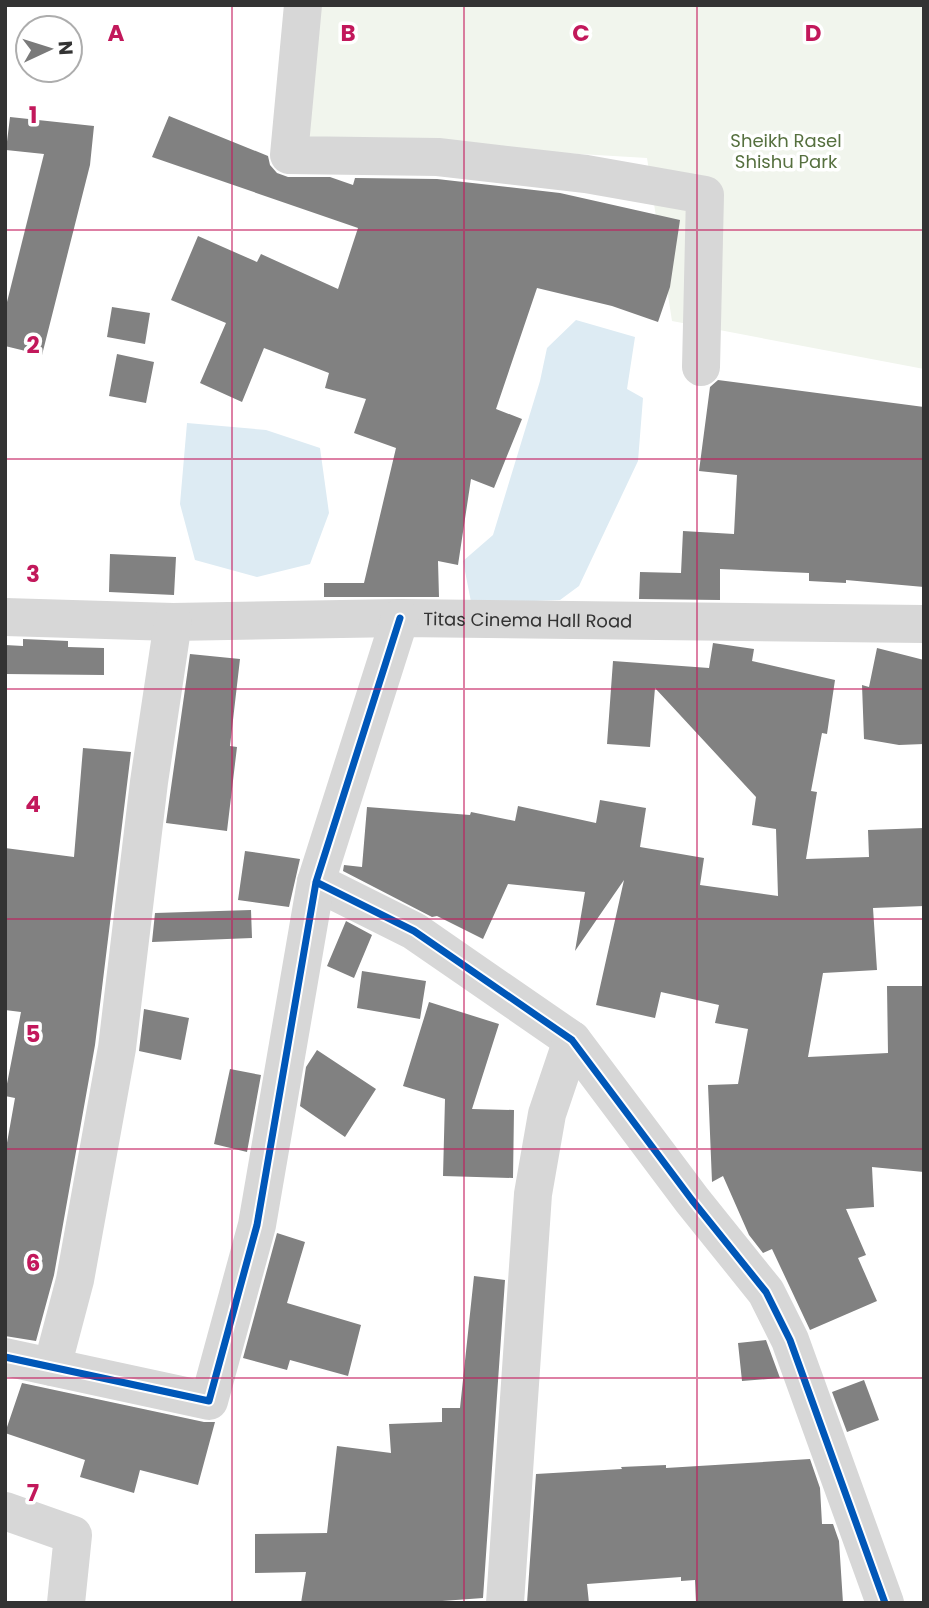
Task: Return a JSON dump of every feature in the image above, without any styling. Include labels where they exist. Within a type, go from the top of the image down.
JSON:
[{"type":"street","points":[[303,5],[289,155],[438,157],[586,174],[705,195],[701,366]]},
{"type":"street","name":"Titas Cinema Hall Road","points":[[5,617],[173,622],[400,618],[924,624]]},
{"type":"street","points":[[5,1357],[209,1401],[257,1226],[316,881],[400,618]]},
{"type":"street","points":[[52,1367],[75,1280],[117,1048],[149,782],[173,622]]},
{"type":"street","points":[[316,881],[414,931],[572,1040],[765,1292],[790,1340],[885,1603]]},
{"type":"street","points":[[505,1603],[533,1194],[547,1114],[572,1040]]},
{"type":"street","points":[[5,1511],[73,1535],[66,1603]]},
{"type":"green space","name":"Sheikh Rasel Shishu Park","points":[[321,5],[924,5],[924,369],[672,321],[647,158],[309,138]]},
{"type":"shaded area","points":[[576,320],[635,337],[627,389],[643,398],[638,461],[579,586],[560,600],[472,607],[463,561],[493,535],[540,381],[547,348]]},
{"type":"shaded area","points":[[187,423],[266,430],[320,448],[329,513],[310,564],[257,577],[195,560],[180,504]]},
{"type":"building","points":[[169,116],[268,156],[270,165],[277,173],[288,177],[330,177],[353,185],[355,178],[437,179],[560,193],[680,220],[670,287],[658,322],[612,306],[537,288],[496,409],[522,419],[494,488],[471,479],[458,565],[438,561],[439,597],[324,597],[324,583],[364,583],[396,448],[354,433],[366,399],[325,388],[329,373],[264,348],[242,402],[200,383],[226,323],[171,300],[198,236],[257,262],[261,254],[338,289],[358,228],[152,157]]},
{"type":"building","points":[[10,117],[94,126],[90,165],[42,355],[5,346],[5,310],[44,154],[6,150]]},
{"type":"building","points":[[112,307],[150,313],[145,344],[107,337]]},
{"type":"building","points":[[117,354],[154,362],[146,403],[109,396]]},
{"type":"building","points":[[718,380],[924,407],[924,587],[846,580],[846,583],[809,581],[809,573],[720,569],[720,600],[639,599],[640,572],[681,573],[683,531],[734,534],[737,475],[699,471],[710,387]]},
{"type":"building","points":[[110,554],[176,557],[174,595],[109,592]]},
{"type":"building","points":[[23,639],[68,641],[68,647],[104,648],[104,675],[5,674],[5,645],[23,646]]},
{"type":"building","points":[[713,643],[754,649],[752,661],[835,680],[827,734],[822,733],[811,791],[817,792],[806,859],[869,857],[868,830],[924,828],[924,906],[873,908],[877,970],[823,973],[808,1057],[888,1053],[887,986],[924,986],[924,1172],[872,1167],[874,1207],[846,1209],[866,1255],[858,1258],[877,1301],[810,1330],[772,1249],[763,1253],[749,1235],[723,1176],[712,1182],[708,1085],[738,1084],[748,1029],[715,1023],[719,1005],[661,992],[655,1018],[596,1005],[624,880],[575,951],[585,892],[508,884],[483,939],[437,916],[432,917],[343,871],[344,865],[362,867],[367,807],[470,815],[471,812],[515,821],[518,806],[596,823],[600,800],[646,808],[640,847],[704,858],[700,885],[778,896],[776,829],[752,825],[756,797],[655,688],[650,747],[607,744],[613,661],[709,668]]},
{"type":"building","points":[[877,648],[924,660],[924,744],[899,745],[864,739],[862,685],[869,687]]},
{"type":"building","points":[[190,654],[240,659],[230,746],[237,747],[227,831],[166,823]]},
{"type":"building","points":[[83,748],[131,752],[95,1045],[54,1275],[36,1341],[5,1336],[5,1154],[15,1098],[5,1094],[21,1012],[5,1010],[5,848],[74,857]]},
{"type":"building","points":[[245,851],[300,859],[289,907],[238,900]]},
{"type":"building","points":[[251,910],[252,938],[152,942],[155,913]]},
{"type":"building","points":[[346,921],[372,935],[354,978],[327,966]]},
{"type":"building","points":[[362,971],[426,981],[420,1019],[357,1008]]},
{"type":"building","points":[[429,1002],[499,1024],[472,1109],[514,1110],[513,1178],[443,1176],[445,1099],[403,1086]]},
{"type":"building","points":[[144,1009],[189,1018],[181,1060],[139,1051]]},
{"type":"building","points":[[317,1050],[376,1089],[345,1137],[300,1106],[306,1067]]},
{"type":"building","points":[[230,1069],[261,1075],[247,1152],[214,1144]]},
{"type":"building","points":[[277,1233],[305,1242],[287,1303],[361,1325],[348,1376],[290,1360],[287,1370],[243,1358]]},
{"type":"building","points":[[474,1276],[505,1280],[483,1598],[415,1603],[301,1603],[306,1572],[255,1573],[255,1534],[327,1533],[337,1446],[391,1453],[389,1424],[442,1422],[442,1408],[460,1408]]},
{"type":"building","points":[[766,1340],[780,1378],[742,1381],[738,1343]]},
{"type":"building","points":[[864,1380],[879,1420],[847,1432],[832,1392]]},
{"type":"building","points":[[22,1383],[204,1422],[215,1422],[198,1485],[140,1470],[134,1493],[80,1477],[85,1460],[5,1433]]},
{"type":"building","points":[[810,1459],[820,1488],[822,1524],[833,1524],[839,1541],[843,1603],[696,1603],[695,1580],[681,1581],[681,1577],[587,1584],[589,1603],[527,1603],[536,1474],[622,1469],[621,1467],[666,1465],[666,1468]]},
{"type":"cycle path","points":[[5,1357],[209,1401],[257,1225],[316,882],[400,618]]},
{"type":"cycle path","points":[[316,882],[414,931],[572,1040],[692,1200],[766,1292],[790,1340],[885,1603]]}]
